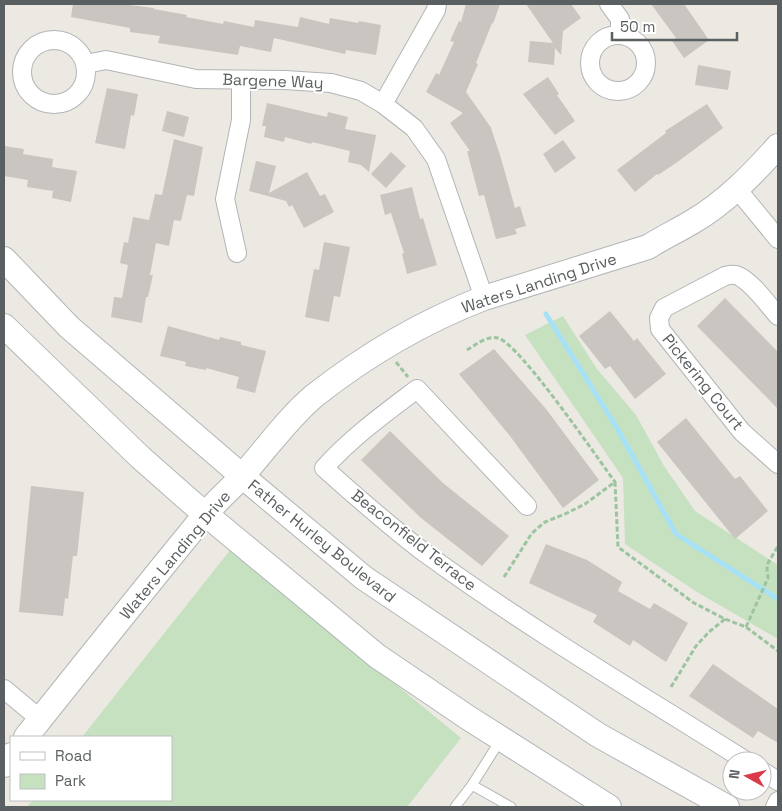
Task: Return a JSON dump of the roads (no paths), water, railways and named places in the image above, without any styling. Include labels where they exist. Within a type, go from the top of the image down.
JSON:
[{"type":"main road","name":"Waters Landing Drive","points":[[27,736],[205,514],[313,398],[364,358],[410,331],[484,298],[648,247],[693,222],[737,189],[778,146]]},
{"type":"main road","name":"Father Hurley Boulevard","points":[[4,259],[70,327],[242,476],[364,578],[598,735],[727,807]]},
{"type":"main road","points":[[4,326],[140,457],[205,514],[378,656],[609,807]]},
{"type":"street","points":[[383,104],[436,10],[437,4]]},
{"type":"street","points":[[609,4],[620,19],[620,35]]},
{"type":"street","name":"Bargene Way","points":[[86,64],[106,60],[196,79],[286,80],[330,83],[361,91],[383,104],[414,128],[436,159],[484,298]]},
{"type":"street","points":[[238,253],[225,199],[241,120],[241,80]]},
{"type":"street","points":[[737,189],[778,240]]},
{"type":"street","name":"Pickering Court","points":[[778,316],[743,278],[734,274],[725,276],[664,308],[659,318],[660,328],[742,432],[778,464]]},
{"type":"street","name":"Beaconfield Terrace","points":[[527,506],[417,389],[344,446],[324,468],[371,510],[425,553],[504,608],[730,751]]},
{"type":"street","points":[[4,689],[40,719]]},
{"type":"street","points":[[775,807],[778,801]]},
{"type":"lane","points":[[455,807],[472,785],[501,738]]},
{"type":"lane","points":[[472,785],[511,807]]},
{"type":"waterway","points":[[546,314],[617,428],[676,534],[778,599]]}]
